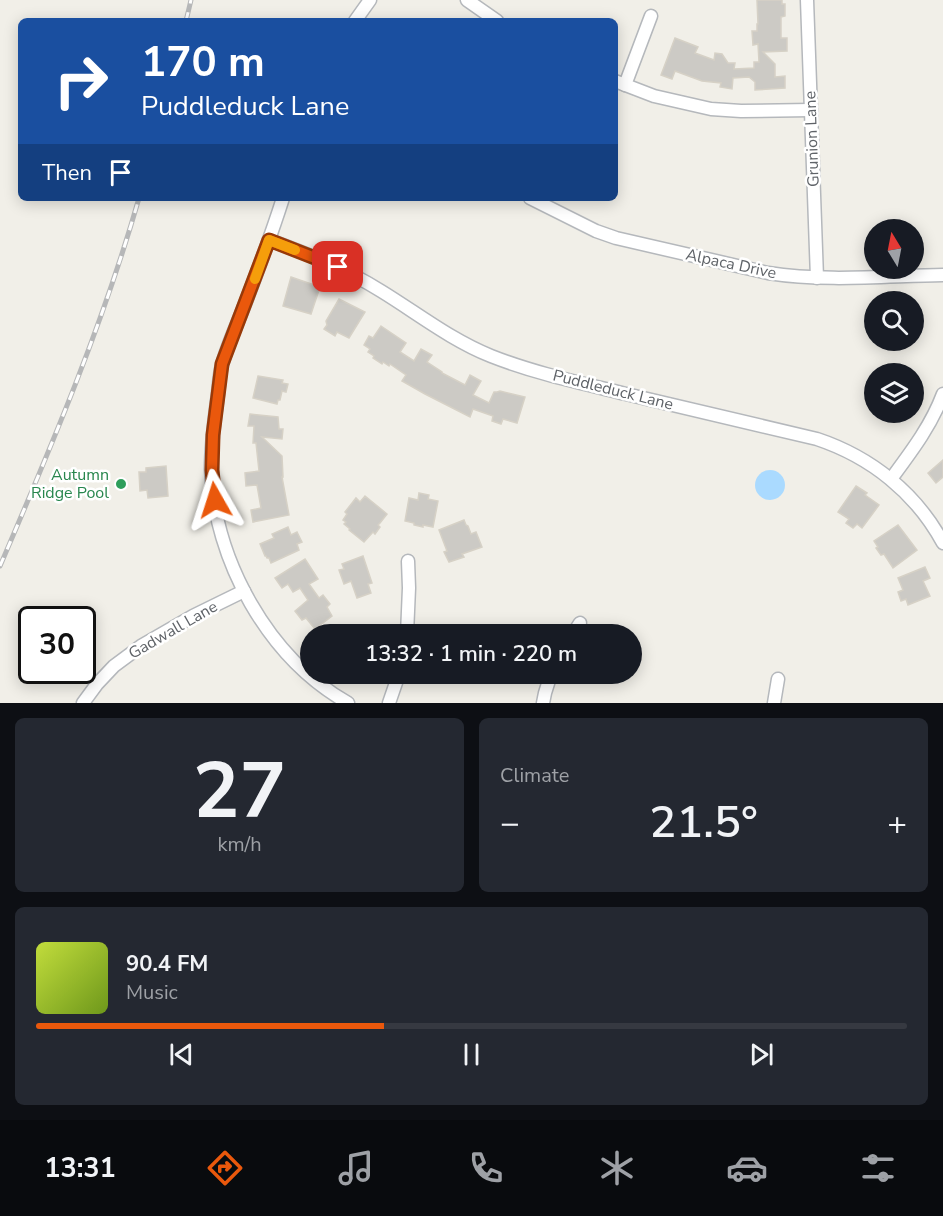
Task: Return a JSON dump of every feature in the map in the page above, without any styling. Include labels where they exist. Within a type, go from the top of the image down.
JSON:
[{"type":"street","points":[[357,18],[370,0]]},
{"type":"street","points":[[467,0],[493,18]]},
{"type":"street","name":"Grunion Lane","points":[[807,0],[817,278]]},
{"type":"street","points":[[651,16],[620,83],[654,96],[711,109],[811,110]]},
{"type":"street","points":[[282,201],[222,364],[213,435],[212,470],[218,517],[229,555],[244,591],[270,633],[287,655],[323,686],[348,703]]},
{"type":"street","name":"Alpaca Drive","points":[[536,201],[596,231],[616,238],[768,273],[817,278],[943,274]]},
{"type":"street","name":"Puddleduck Lane","points":[[269,240],[350,273],[440,330],[488,355],[510,363],[568,380],[836,445],[860,457],[891,479],[921,510],[943,543]]},
{"type":"street","points":[[891,479],[925,432],[943,394]]},
{"type":"street","points":[[407,624],[408,561]]},
{"type":"street","name":"Gadwall Lane","points":[[83,703],[114,666],[141,646],[193,616],[244,591]]},
{"type":"street","points":[[774,703],[778,680]]},
{"type":"street","points":[[389,703],[396,684]]},
{"type":"street","points":[[543,703],[548,684]]},
{"type":"water","points":[[770,470],[781,474],[785,485],[781,496],[770,500],[759,496],[755,485],[759,474]]},
{"type":"building","points":[[757,0],[782,0],[782,4],[785,4],[785,16],[781,17],[781,38],[787,38],[787,51],[763,52],[775,64],[775,77],[785,76],[785,88],[755,90],[755,82],[749,77],[733,78],[732,89],[720,87],[721,83],[702,81],[675,71],[672,79],[661,75],[675,38],[698,47],[695,53],[714,60],[715,53],[722,54],[728,63],[735,63],[734,69],[754,68],[754,62],[759,62],[758,44],[753,45],[752,31],[757,31]]},
{"type":"building","points":[[291,277],[320,287],[311,314],[283,306]]},
{"type":"building","points":[[339,299],[365,312],[349,338],[337,332],[335,336],[324,329]]},
{"type":"building","points":[[381,326],[406,343],[400,352],[414,361],[421,349],[432,355],[427,362],[442,373],[465,385],[470,375],[481,381],[473,395],[489,403],[494,392],[500,391],[525,397],[517,423],[503,419],[501,424],[492,421],[493,416],[473,409],[470,417],[402,381],[406,375],[390,364],[389,366],[383,362],[382,364],[373,358],[374,356],[368,352],[370,349],[364,345],[369,336],[373,338]]},
{"type":"building","points":[[258,376],[283,380],[282,383],[288,384],[286,392],[282,391],[277,404],[253,398]]},
{"type":"building","points":[[250,414],[278,417],[279,429],[283,429],[282,439],[262,437],[282,456],[282,477],[289,515],[253,522],[251,510],[261,508],[257,485],[246,486],[245,473],[259,471],[256,443],[253,443],[254,426],[248,426]]},
{"type":"building","points":[[943,460],[943,477],[936,483],[928,473]]},
{"type":"building","points":[[166,466],[168,496],[148,498],[147,490],[140,491],[139,472],[146,472],[146,468]]},
{"type":"building","points":[[856,486],[879,505],[862,528],[857,524],[853,528],[846,523],[849,519],[838,512]]},
{"type":"building","points":[[419,493],[429,495],[428,499],[438,501],[433,527],[423,525],[423,527],[405,521],[409,498],[418,500]]},
{"type":"building","points":[[365,496],[387,514],[378,525],[380,527],[375,534],[373,532],[364,542],[349,530],[343,520],[347,514],[345,512],[356,498],[360,502]]},
{"type":"building","points":[[464,520],[471,534],[476,532],[482,547],[462,554],[464,557],[449,562],[439,530]]},
{"type":"building","points":[[898,525],[917,550],[893,568],[884,554],[881,555],[876,548],[878,547],[874,541]]},
{"type":"building","points":[[288,527],[291,535],[297,532],[302,542],[297,544],[299,550],[271,563],[260,544],[274,538],[272,534]]},
{"type":"building","points":[[363,556],[372,583],[368,584],[371,593],[357,598],[351,581],[344,584],[339,570],[344,569],[342,564]]},
{"type":"building","points":[[305,559],[318,579],[309,584],[319,598],[323,595],[330,604],[327,607],[332,616],[322,624],[311,624],[306,618],[302,620],[295,611],[308,600],[300,588],[293,592],[288,584],[282,588],[275,578]]},
{"type":"building","points":[[925,567],[930,578],[923,581],[930,596],[908,605],[906,599],[901,601],[898,592],[903,590],[898,578]]},
{"type":"railway","points":[[187,18],[191,0]]},
{"type":"railway","points":[[0,566],[93,338],[138,201]]},
{"type":"slow traffic","points":[[255,279],[269,240],[295,250]]},
{"type":"place","name":"Autumn Ridge Pool","points":[[121,484]]},
{"type":"route","points":[[215,500],[212,470],[213,435],[222,364],[269,240],[338,267]]}]
